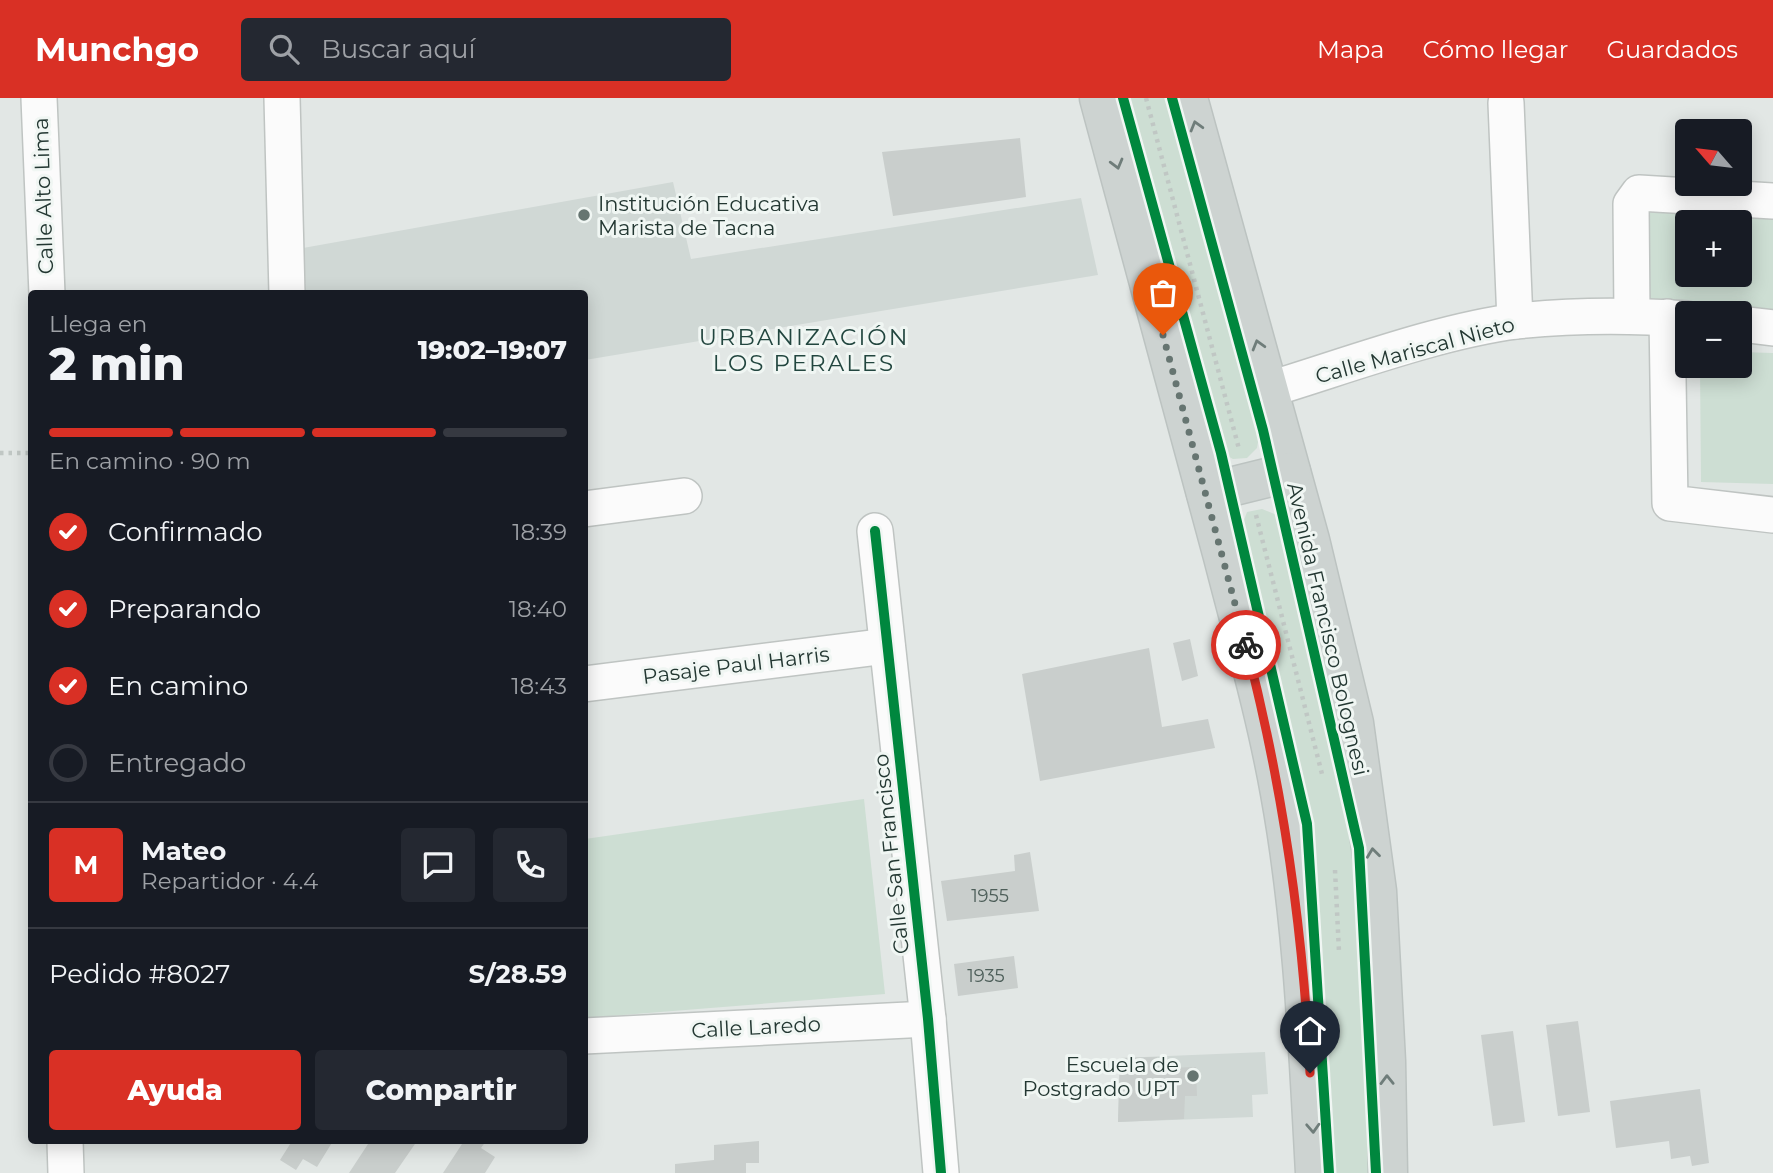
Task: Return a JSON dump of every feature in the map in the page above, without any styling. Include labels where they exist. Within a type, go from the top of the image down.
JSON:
[{"type":"main road","points":[[1099,98],[1264,713],[1294,875],[1315,1173]]},
{"type":"main road","name":"Avenida Francisco Bolognesi","points":[[1188,98],[1270,389],[1354,723],[1368,812],[1383,977],[1388,1173]]},
{"type":"main road","points":[[1206,493],[1291,472]]},
{"type":"street","name":"Calle Alto Lima","points":[[40,98],[47,290]]},
{"type":"street","points":[[282,98],[287,290]]},
{"type":"street","points":[[1506,103],[1515,321]]},
{"type":"street","points":[[1632,315],[1631,205],[1639,193],[1773,201]]},
{"type":"street","name":"Calle Mariscal Nieto","points":[[1270,389],[1444,337],[1515,321],[1632,315],[1675,318]]},
{"type":"street","points":[[1752,325],[1773,328]]},
{"type":"street","points":[[1675,371],[1670,503],[1773,515]]},
{"type":"street","points":[[588,508],[684,496]]},
{"type":"street","name":"Calle San Francisco","points":[[875,531],[928,1019],[941,1173]]},
{"type":"street","name":"Pasaje Paul Harris","points":[[588,683],[887,646]]},
{"type":"street","name":"Calle Laredo","points":[[588,1036],[928,1019]]},
{"type":"street","points":[[65,1144],[66,1173]]},
{"type":"path","points":[[0,453],[28,453]]},
{"type":"shaded area","points":[[673,182],[691,259],[1081,198],[1098,275],[588,360],[588,290],[306,290],[303,248]]},
{"type":"shaded area","name":"Escuela de Postgrado UPT","points":[[1265,1052],[1268,1094],[1252,1095],[1253,1117],[1118,1122],[1120,1058]]},
{"type":"green space","points":[[1126,98],[1169,98],[1260,431],[1257,448],[1247,458],[1233,459],[1224,454]]},
{"type":"green space","points":[[1646,208],[1697,210],[1675,210],[1675,287],[1752,287],[1752,212],[1773,213],[1773,314],[1752,312],[1752,301],[1675,301],[1675,306],[1650,304]]},
{"type":"green space","points":[[1752,352],[1773,353],[1773,484],[1701,482],[1700,378],[1752,378]]},
{"type":"green space","points":[[1262,509],[1277,515],[1355,848],[1371,1173],[1333,1173],[1310,824],[1241,528],[1247,512]]},
{"type":"green space","points":[[864,799],[885,994],[588,1018],[588,839]]},
{"type":"building","points":[[1020,138],[1026,197],[893,216],[882,152]]},
{"type":"building","points":[[1190,639],[1198,676],[1182,681],[1173,643]]},
{"type":"building","points":[[1149,648],[1162,727],[1208,719],[1215,748],[1040,781],[1022,674]]},
{"type":"building","points":[[1030,852],[1039,911],[947,921],[941,881],[1015,871],[1014,855]]},
{"type":"building","points":[[1014,956],[1018,988],[958,996],[954,964]]},
{"type":"building","points":[[1578,1021],[1590,1112],[1558,1116],[1546,1025]]},
{"type":"building","points":[[1513,1031],[1525,1122],[1493,1126],[1481,1035]]},
{"type":"building","points":[[1157,1057],[1157,1068],[1196,1067],[1197,1096],[1185,1096],[1184,1119],[1118,1122],[1120,1058]]},
{"type":"building","points":[[1700,1089],[1709,1163],[1692,1166],[1690,1156],[1671,1159],[1669,1141],[1616,1148],[1610,1101]]},
{"type":"building","points":[[759,1141],[759,1163],[746,1163],[746,1173],[675,1173],[675,1164],[714,1160],[714,1145]]},
{"type":"building","points":[[290,1144],[331,1144],[317,1167],[303,1159],[296,1170],[280,1160]]},
{"type":"building","points":[[368,1144],[415,1144],[395,1173],[349,1173]]},
{"type":"building","points":[[462,1144],[484,1144],[481,1148],[495,1157],[485,1173],[443,1173]]},
{"type":"cycle path","points":[[1123,98],[1221,453],[1307,824],[1329,1173]]},
{"type":"cycle path","points":[[1172,98],[1263,430],[1359,848],[1376,1173]]},
{"type":"cycle path","points":[[875,531],[928,1019],[941,1173]]},
{"type":"way so far","points":[[1163,335],[1246,645]]},
{"type":"place","name":"Institución Educativa Marista de Tacna","points":[[584,215]]},
{"type":"place","name":"Escuela de Postgrado UPT","points":[[1193,1076]]},
{"type":"district","name":"URBANIZACIÓN LOS PERALES","points":[[804,350]]},
{"type":"route","points":[[1246,645],[1264,713],[1294,875],[1310,1073]]}]
